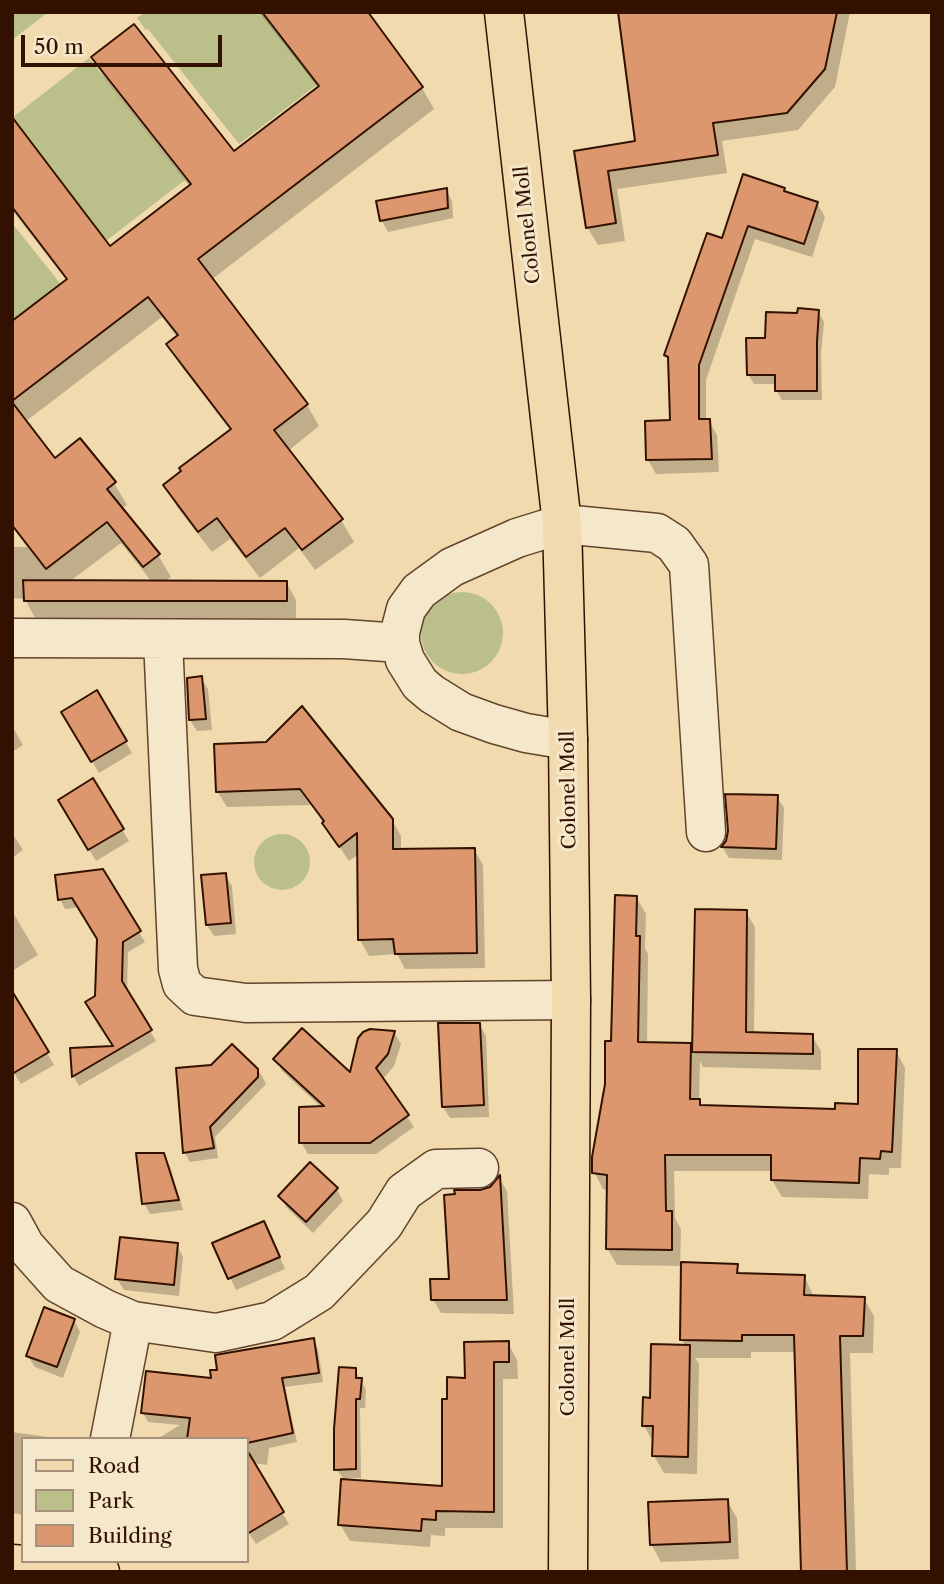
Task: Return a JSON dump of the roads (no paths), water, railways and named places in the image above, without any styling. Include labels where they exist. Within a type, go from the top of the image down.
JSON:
[{"type":"main road","name":"Colonel Moll","points":[[504,12],[562,524],[571,1000],[568,1572]]},
{"type":"main road","points":[[12,1564],[100,1572]]},
{"type":"street","points":[[568,740],[508,728],[445,704],[420,684],[405,660],[400,643],[405,609],[419,590],[439,574],[503,544],[562,524],[657,533],[674,544],[689,565],[706,832]]},
{"type":"street","points":[[12,638],[344,639],[400,643]]},
{"type":"street","points":[[163,640],[178,969],[182,984],[195,996],[246,1003],[571,1000]]},
{"type":"street","points":[[12,1222],[25,1246],[59,1284],[132,1321],[216,1333],[272,1321],[318,1292],[384,1224],[404,1192],[436,1169],[479,1168]]},
{"type":"street","points":[[110,1437],[132,1321]]}]
